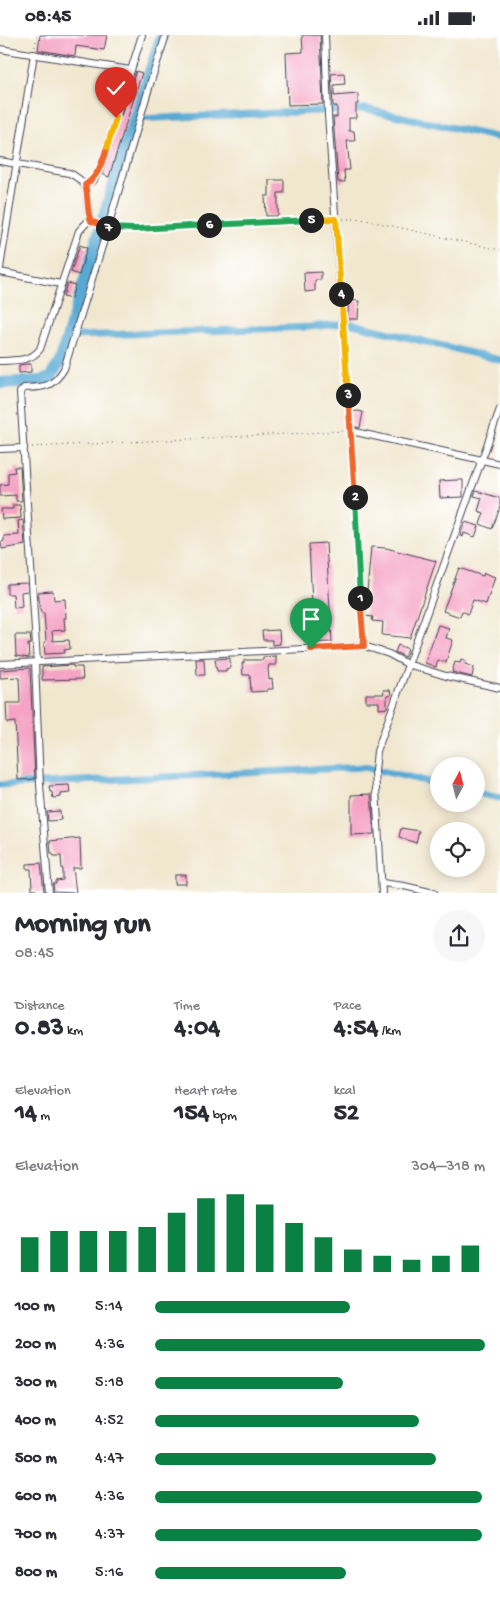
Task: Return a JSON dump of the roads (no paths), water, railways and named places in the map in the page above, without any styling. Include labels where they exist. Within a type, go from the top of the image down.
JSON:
[{"type":"street","points":[[85,185],[94,180],[101,165],[142,35]]},
{"type":"street","points":[[49,893],[40,782],[36,662],[20,393],[24,387],[49,386],[59,377],[64,369],[166,35]]},
{"type":"street","points":[[325,35],[328,115],[343,327]]},
{"type":"street","points":[[0,49],[130,70]]},
{"type":"street","points":[[0,268],[34,54]]},
{"type":"street","points":[[0,161],[69,173],[77,177],[85,185],[88,193],[87,205],[90,219],[97,225],[106,228]]},
{"type":"street","points":[[0,361],[30,358],[36,355],[40,349],[79,231],[90,219]]},
{"type":"street","points":[[0,272],[61,284]]},
{"type":"street","points":[[382,893],[375,771],[377,751],[500,409]]},
{"type":"street","points":[[350,431],[500,464]]},
{"type":"street","points":[[0,449],[24,447]]},
{"type":"street","points":[[0,663],[364,646],[389,654],[407,664],[446,676],[500,688]]},
{"type":"street","points":[[382,883],[434,893]]},
{"type":"waterway","points":[[0,383],[41,381],[50,378],[60,362],[120,164],[162,35]]},
{"type":"waterway","points":[[135,119],[366,109],[500,138]]},
{"type":"waterway","points":[[78,336],[310,327],[349,323],[500,360]]},
{"type":"waterway","points":[[0,785],[364,767],[430,782]]},
{"type":"waterway","points":[[485,795],[500,798]]}]
